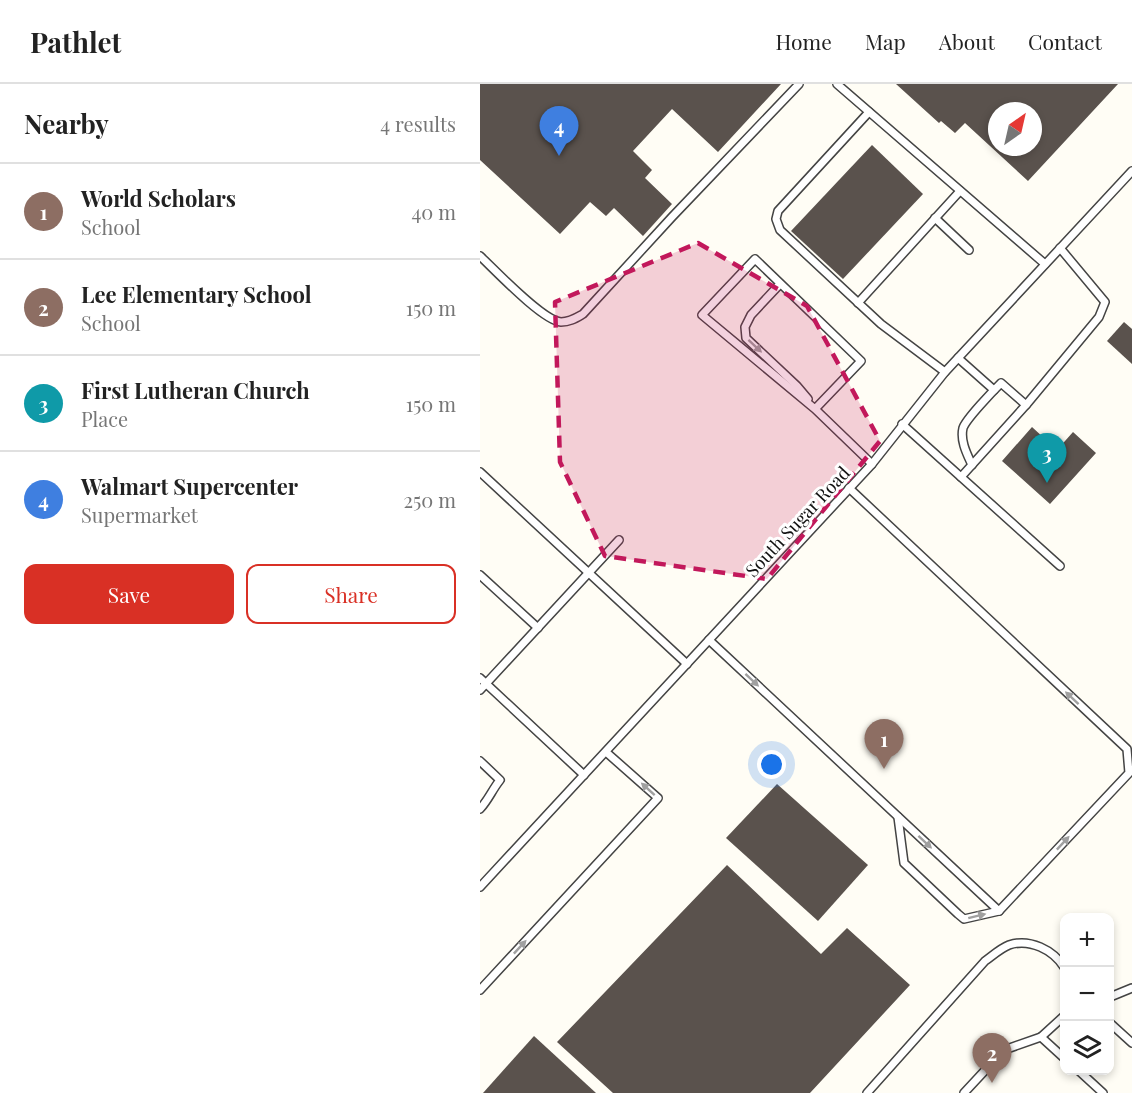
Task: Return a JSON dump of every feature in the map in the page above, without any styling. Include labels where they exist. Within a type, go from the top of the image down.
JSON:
[{"type":"lane","points":[[480,256],[549,318],[559,322],[571,321],[583,314],[799,84]]},
{"type":"lane","points":[[837,84],[1045,264]]},
{"type":"lane","points":[[869,112],[778,211],[776,219],[780,230],[881,324],[945,372]]},
{"type":"lane","name":"South Sugar Road","points":[[480,887],[872,464],[945,372],[1132,171]]},
{"type":"lane","points":[[858,303],[960,191]]},
{"type":"lane","points":[[935,218],[969,250]]},
{"type":"lane","points":[[961,477],[1026,405],[1099,317],[1105,302],[1060,248]]},
{"type":"lane","points":[[815,409],[861,361],[755,260],[702,315],[815,409],[872,464]]},
{"type":"lane","points":[[780,284],[751,315],[745,327],[746,338],[797,386],[815,409]]},
{"type":"lane","points":[[958,358],[994,390]]},
{"type":"lane","points":[[972,465],[963,445],[963,427],[994,390],[1001,383],[1026,405]]},
{"type":"lane","points":[[902,424],[1060,566]]},
{"type":"lane","points":[[480,472],[687,664]]},
{"type":"lane","points":[[849,488],[1127,749],[1129,773],[999,911],[964,919],[950,907],[904,863],[898,817]]},
{"type":"lane","points":[[480,690],[483,681],[538,628],[619,540]]},
{"type":"lane","points":[[480,575],[538,628]]},
{"type":"lane","points":[[709,640],[999,911]]},
{"type":"lane","points":[[483,681],[584,775]]},
{"type":"lane","points":[[480,990],[658,798],[606,752]]},
{"type":"lane","points":[[480,761],[500,780],[480,809]]},
{"type":"lane","points":[[867,1093],[985,961],[1008,945],[1021,943],[1038,945],[1060,960]]},
{"type":"lane","points":[[1114,995],[1132,988]]},
{"type":"lane","points":[[964,1093],[1004,1050],[1041,1037],[1060,1020]]},
{"type":"lane","points":[[1114,1027],[1132,1043]]},
{"type":"lane","points":[[1041,1037],[1060,1054]]},
{"type":"lane","points":[[1083,1075],[1103,1093]]},
{"type":"highlighted area","points":[[698,243],[807,306],[880,441],[767,579],[605,556],[560,462],[555,302]]},
{"type":"building","points":[[480,84],[781,84],[718,152],[672,109],[633,151],[652,170],[645,178],[672,204],[643,236],[614,208],[606,216],[590,202],[560,234],[480,160]]},
{"type":"building","points":[[896,84],[1118,84],[1028,181],[1001,156],[1042,156],[1042,102],[988,102],[988,144],[965,123],[955,133],[941,121],[939,123]]},
{"type":"building","points":[[872,145],[923,194],[843,279],[791,231]]},
{"type":"building","points":[[1124,322],[1132,329],[1132,364],[1107,341]]},
{"type":"building","points":[[1032,427],[1057,450],[1073,432],[1096,453],[1050,504],[1002,461]]},
{"type":"building","points":[[777,784],[868,865],[818,921],[726,838]]},
{"type":"building","points":[[727,865],[821,954],[847,928],[910,985],[810,1093],[613,1093],[557,1042]]},
{"type":"building","points":[[534,1036],[596,1093],[483,1093]]},
{"type":"place","name":"Walmart Supercenter","points":[[559,156]]},
{"type":"place","name":"First Lutheran Church","points":[[1047,483]]},
{"type":"place","name":"World Scholars","points":[[884,769]]},
{"type":"place","name":"Lee Elementary School","points":[[992,1083]]}]
